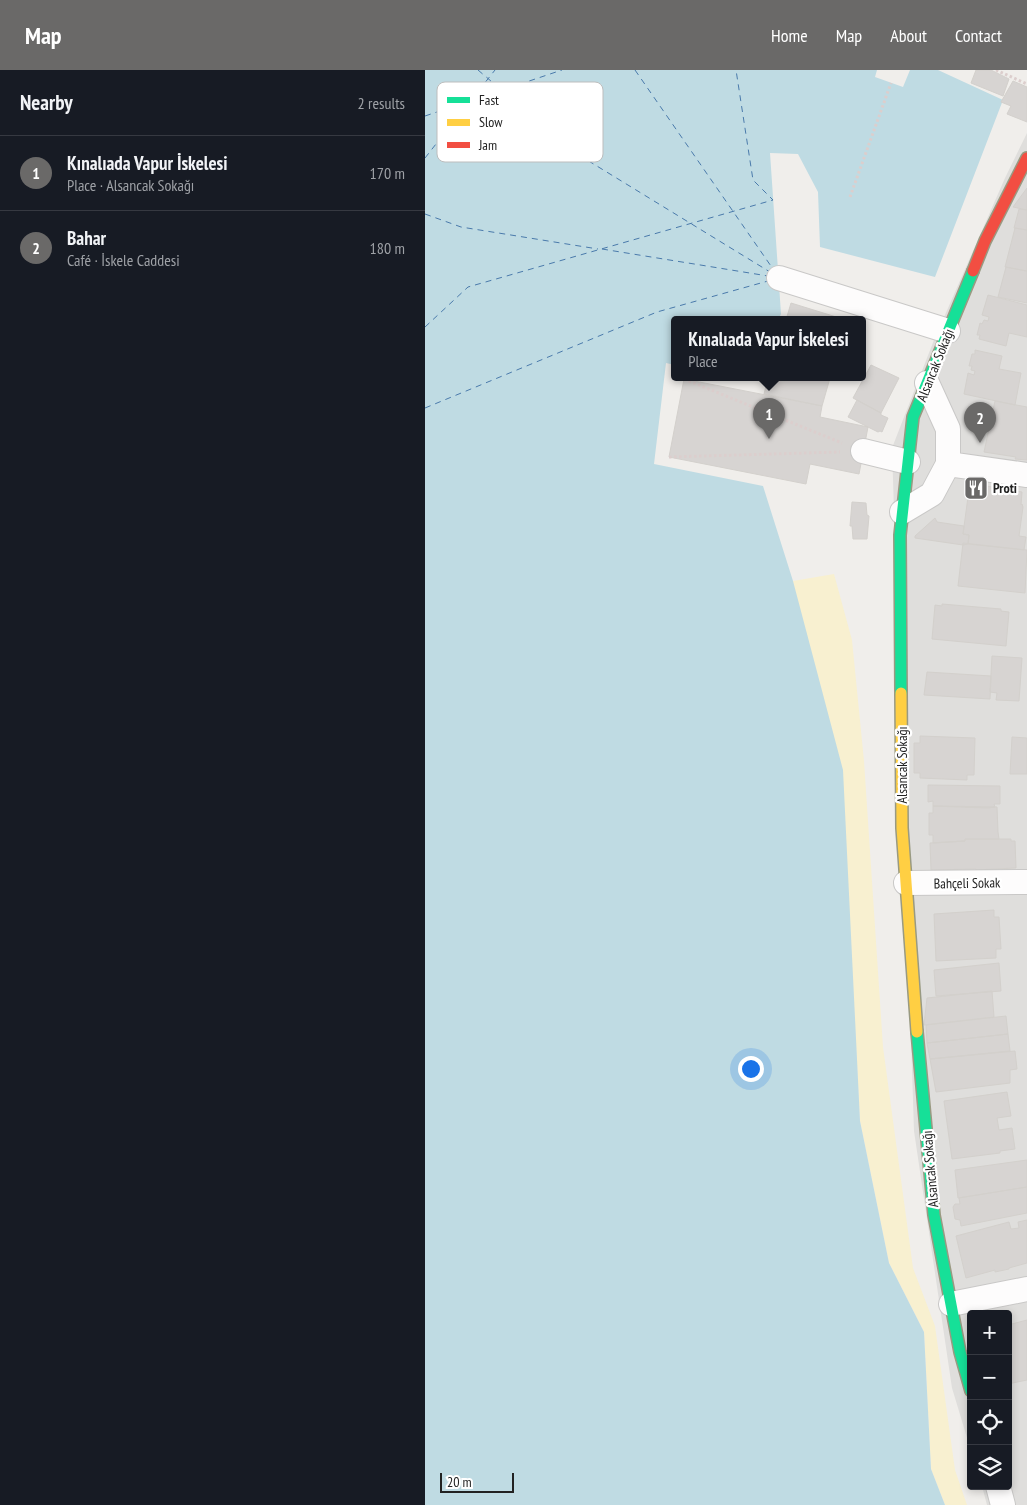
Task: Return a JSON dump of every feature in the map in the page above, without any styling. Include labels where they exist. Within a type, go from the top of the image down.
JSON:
[{"type":"street","name":"Alsancak Sokağı","points":[[967,1377],[960,1352],[935,1215],[917,1034],[902,828],[900,535],[913,417],[985,241],[1027,158]]},
{"type":"street","points":[[779,278],[948,331]]},
{"type":"street","points":[[903,512],[932,494],[948,464],[948,429],[927,383]]},
{"type":"street","points":[[863,451],[908,462]]},
{"type":"street","points":[[948,464],[1027,475]]},
{"type":"street","name":"Bahçeli Sokak","points":[[906,884],[1027,882]]},
{"type":"street","points":[[951,1304],[1027,1289]]},
{"type":"street","points":[[999,1490],[1003,1505]]},
{"type":"path","points":[[996,70],[1027,84]]},
{"type":"path","points":[[850,196],[891,83]]},
{"type":"path","points":[[689,381],[863,451]]},
{"type":"path","points":[[669,457],[863,451]]},
{"type":"shaded area","points":[[1027,133],[1027,1505],[987,1505],[983,1490],[1012,1490],[1012,1310],[967,1310],[967,1438],[952,1388],[914,1131],[892,448],[934,340],[1005,178]]},
{"type":"sand","points":[[834,574],[852,640],[864,761],[883,1047],[913,1268],[935,1326],[955,1470],[967,1505],[945,1505],[931,1469],[924,1332],[889,1263],[860,1121],[852,972],[793,581]]},
{"type":"water","points":[[425,70],[877,70],[875,77],[903,87],[910,70],[938,70],[1003,100],[935,277],[820,247],[818,192],[798,154],[770,153],[781,314],[780,316],[671,316],[671,364],[666,363],[654,464],[763,486],[793,581],[843,770],[860,1121],[889,1263],[924,1332],[931,1469],[945,1505],[425,1505]]},
{"type":"building","points":[[976,70],[991,70],[1009,79],[1003,96],[971,83]]},
{"type":"building","points":[[1013,81],[1027,87],[1027,122],[1007,114],[1011,106],[1001,102]]},
{"type":"building","points":[[1027,188],[1027,210],[1013,207]]},
{"type":"building","points":[[1019,209],[1027,210],[1027,230],[1014,228]]},
{"type":"building","points":[[1015,228],[1027,230],[1027,271],[1005,267]]},
{"type":"building","points":[[1006,267],[1027,271],[1027,303],[998,297]]},
{"type":"building","points":[[988,295],[1027,305],[1027,337],[1009,333],[1006,346],[979,339],[980,335],[977,335],[980,323],[982,324],[984,320],[988,321],[989,317],[982,315]]},
{"type":"building","points":[[791,303],[833,316],[787,316]]},
{"type":"building","points":[[975,350],[1002,356],[999,369],[1021,373],[1015,405],[964,394],[968,373],[974,375],[975,371],[971,370],[972,366],[969,366]]},
{"type":"building","points":[[871,365],[899,378],[881,413],[853,398],[862,381],[866,381],[866,374]]},
{"type":"building","points":[[684,381],[694,381],[822,406],[820,417],[868,427],[859,474],[810,464],[806,484],[669,457]]},
{"type":"building","points":[[767,381],[829,381],[822,406],[764,394]]},
{"type":"building","points":[[857,400],[888,418],[882,432],[878,432],[848,417]]},
{"type":"building","points":[[995,401],[1027,407],[1027,460],[984,452]]},
{"type":"building","points":[[974,484],[1022,492],[1021,505],[1023,507],[1019,536],[1026,537],[1024,550],[968,544],[969,535],[963,534],[968,497],[974,498]]},
{"type":"building","points":[[852,502],[866,503],[867,515],[869,516],[867,539],[853,539],[852,526],[850,526]]},
{"type":"building","points":[[935,518],[937,522],[964,526],[963,534],[969,535],[968,544],[963,545],[915,538]]},
{"type":"building","points":[[963,543],[1027,550],[1025,593],[958,586]]},
{"type":"building","points":[[942,604],[1001,609],[1001,611],[1009,612],[1006,646],[932,639],[935,605],[942,606]]},
{"type":"building","points":[[992,656],[1022,658],[1019,701],[996,700],[997,693],[990,692]]},
{"type":"building","points":[[927,672],[991,676],[990,699],[924,695]]},
{"type":"building","points":[[920,736],[975,738],[974,775],[967,775],[967,780],[920,778],[920,773],[914,773],[914,743],[920,743]]},
{"type":"building","points":[[1012,737],[1027,738],[1027,774],[1010,774]]},
{"type":"building","points":[[928,785],[1000,786],[1000,804],[994,804],[995,807],[988,808],[933,806],[933,801],[928,802]]},
{"type":"building","points":[[933,806],[997,807],[999,839],[965,839],[965,841],[933,843],[933,835],[929,835],[929,813],[933,813]]},
{"type":"building","points":[[965,839],[1011,839],[1011,841],[1015,841],[1016,868],[931,870],[930,843],[965,841]]},
{"type":"building","points":[[994,910],[994,917],[999,917],[1001,949],[996,949],[996,958],[936,961],[934,914]]},
{"type":"building","points":[[999,963],[1001,991],[936,996],[934,970]]},
{"type":"building","points":[[992,991],[994,1017],[924,1025],[927,998]]},
{"type":"building","points":[[1006,1016],[1008,1034],[927,1043],[926,1025]]},
{"type":"building","points":[[1008,1034],[1010,1051],[930,1059],[927,1043]]},
{"type":"building","points":[[1015,1051],[1017,1069],[1010,1070],[1010,1083],[936,1092],[930,1059]]},
{"type":"building","points":[[1007,1092],[1011,1116],[997,1118],[999,1130],[1012,1128],[1015,1149],[1000,1151],[1000,1153],[952,1159],[944,1101]]},
{"type":"building","points":[[1027,1160],[1027,1187],[958,1198],[955,1170]]},
{"type":"building","points":[[1027,1187],[1027,1213],[961,1226],[960,1220],[955,1219],[953,1207],[955,1204],[960,1204],[959,1198]]},
{"type":"building","points":[[1027,1220],[1027,1263],[1009,1269],[995,1272],[995,1270],[966,1278],[956,1236],[1009,1222],[1011,1229],[1019,1228],[1018,1222]]},
{"type":"building","points":[[1027,1320],[1027,1380],[1012,1383],[1012,1355],[1012,1324]]},
{"type":"ferry route","points":[[478,70],[492,82]]},
{"type":"ferry route","points":[[485,82],[495,70]]},
{"type":"ferry route","points":[[526,82],[562,70]]},
{"type":"ferry route","points":[[635,70],[773,269]]},
{"type":"ferry route","points":[[425,327],[468,287],[773,200],[753,180],[736,70]]},
{"type":"ferry route","points":[[425,116],[437,112]]},
{"type":"ferry route","points":[[425,158],[437,143]]},
{"type":"ferry route","points":[[590,162],[770,272]]},
{"type":"ferry route","points":[[425,214],[461,227],[598,249]]},
{"type":"ferry route","points":[[602,249],[768,276]]},
{"type":"ferry route","points":[[425,408],[657,312],[768,281]]},
{"type":"traffic: fast","points":[[901,693],[900,535],[913,417],[973,271]]},
{"type":"traffic: fast","points":[[917,1032],[934,1215],[960,1352],[967,1377]]},
{"type":"traffic: slow","points":[[901,693],[902,828],[917,1032]]},
{"type":"traffic: jam","points":[[973,271],[985,241],[1027,158]]},
{"type":"place","name":"Kınalıada Vapur İskelesi","points":[[769,439]]},
{"type":"place","name":"Bahar","points":[[980,443]]},
{"type":"place","name":"Proti","points":[[976,488]]}]
